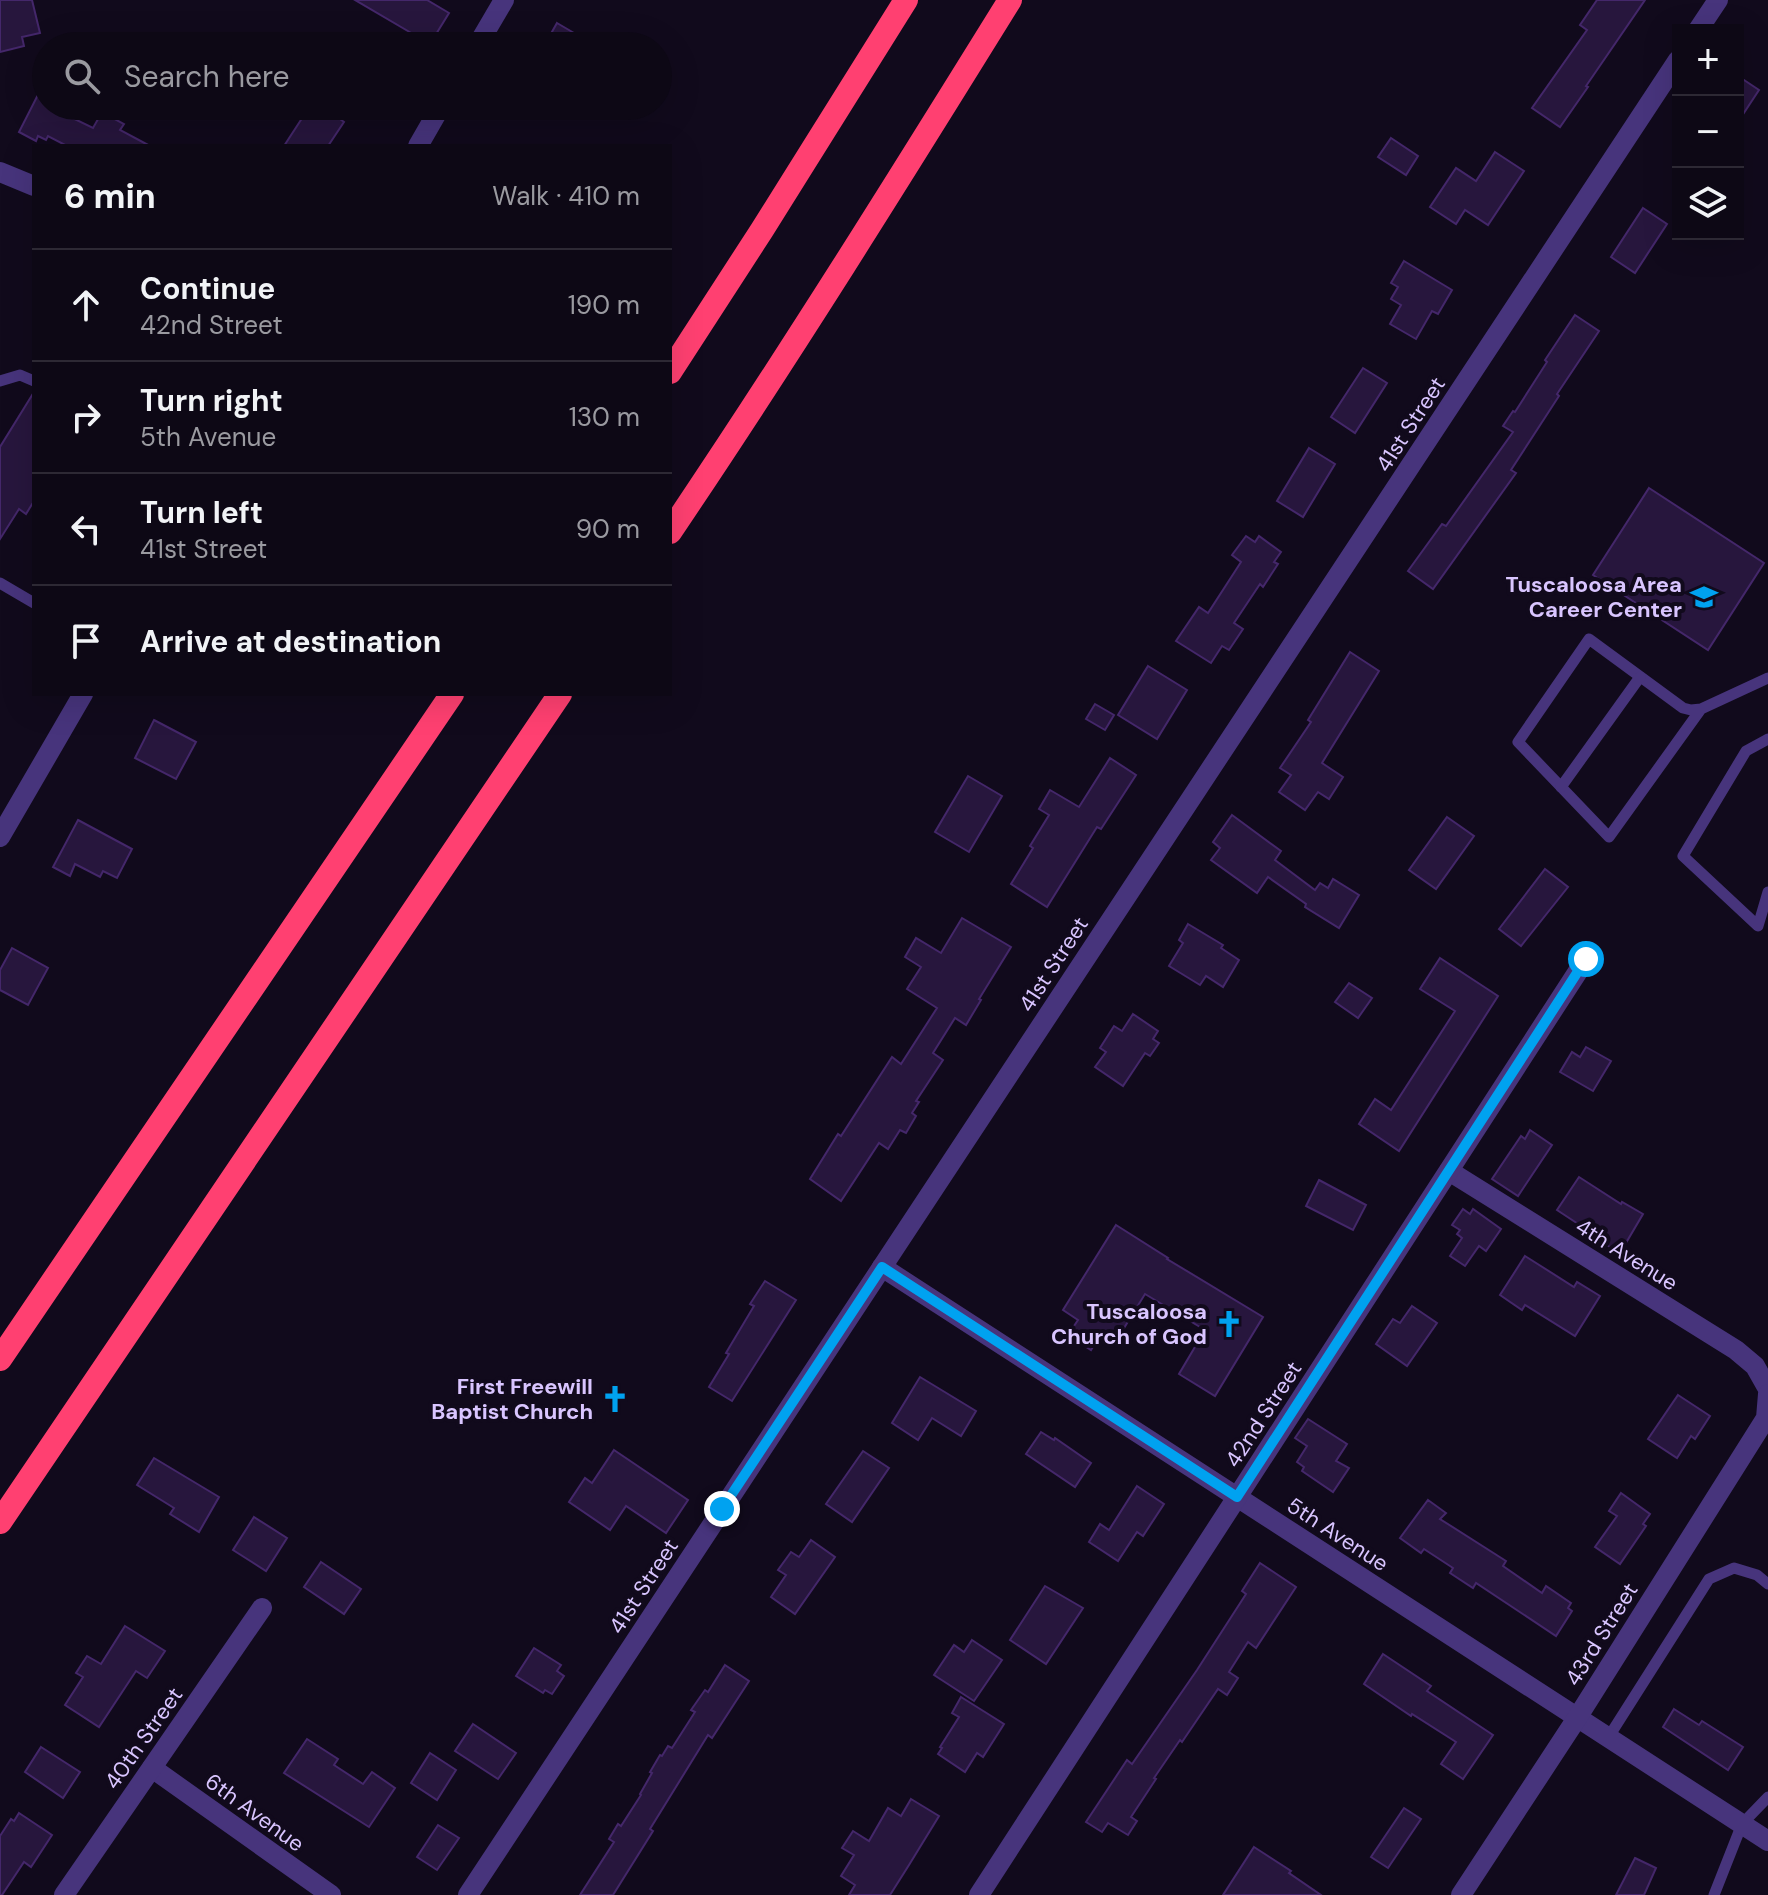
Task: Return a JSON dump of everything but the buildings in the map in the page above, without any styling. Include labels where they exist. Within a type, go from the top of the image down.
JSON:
[{"type":"highway","points":[[672,369],[906,0]]},
{"type":"highway","points":[[672,529],[859,243],[1010,0]]},
{"type":"highway","points":[[0,1359],[451,696]]},
{"type":"highway","points":[[0,1522],[559,696]]},
{"type":"street","points":[[485,32],[504,0]]},
{"type":"street","points":[[1702,24],[1718,0]]},
{"type":"street","name":"41st Street","points":[[468,1895],[1672,69]]},
{"type":"street","points":[[419,144],[433,120]]},
{"type":"street","points":[[0,172],[32,185]]},
{"type":"street","points":[[0,837],[82,696]]},
{"type":"street","name":"42nd Street","points":[[979,1895],[1586,959]]},
{"type":"street","name":"4th Avenue","points":[[1449,1171],[1736,1350],[1755,1366],[1768,1391]]},
{"type":"street","name":"5th Avenue","points":[[882,1267],[1768,1841]]},
{"type":"street","name":"43rd Street","points":[[1461,1895],[1766,1418],[1768,1391]]},
{"type":"street","name":"40th Street","points":[[64,1895],[262,1608]]},
{"type":"street","name":"6th Avenue","points":[[152,1768],[331,1895]]},
{"type":"lane","points":[[0,381],[20,375],[32,380]]},
{"type":"lane","points":[[0,583],[32,602]]},
{"type":"lane","points":[[1701,709],[1609,837],[1518,742],[1589,639],[1683,708],[1691,710],[1701,709],[1768,678]]},
{"type":"lane","points":[[1561,787],[1640,677]]},
{"type":"lane","points":[[1768,739],[1746,751],[1683,856],[1758,926],[1768,892]]},
{"type":"lane","points":[[1608,1738],[1709,1579],[1734,1568],[1757,1575],[1768,1584]]},
{"type":"lane","points":[[1714,1895],[1742,1824],[1768,1797]]},
{"type":"place","name":"Tuscaloosa Area Career Center","points":[[1704,597]]},
{"type":"place","name":"Tuscaloosa Church of God","points":[[1229,1324]]},
{"type":"place","name":"First Freewill Baptist Church","points":[[615,1399]]},
{"type":"route","points":[[722,1509],[882,1267],[1237,1497],[1586,959]]}]
